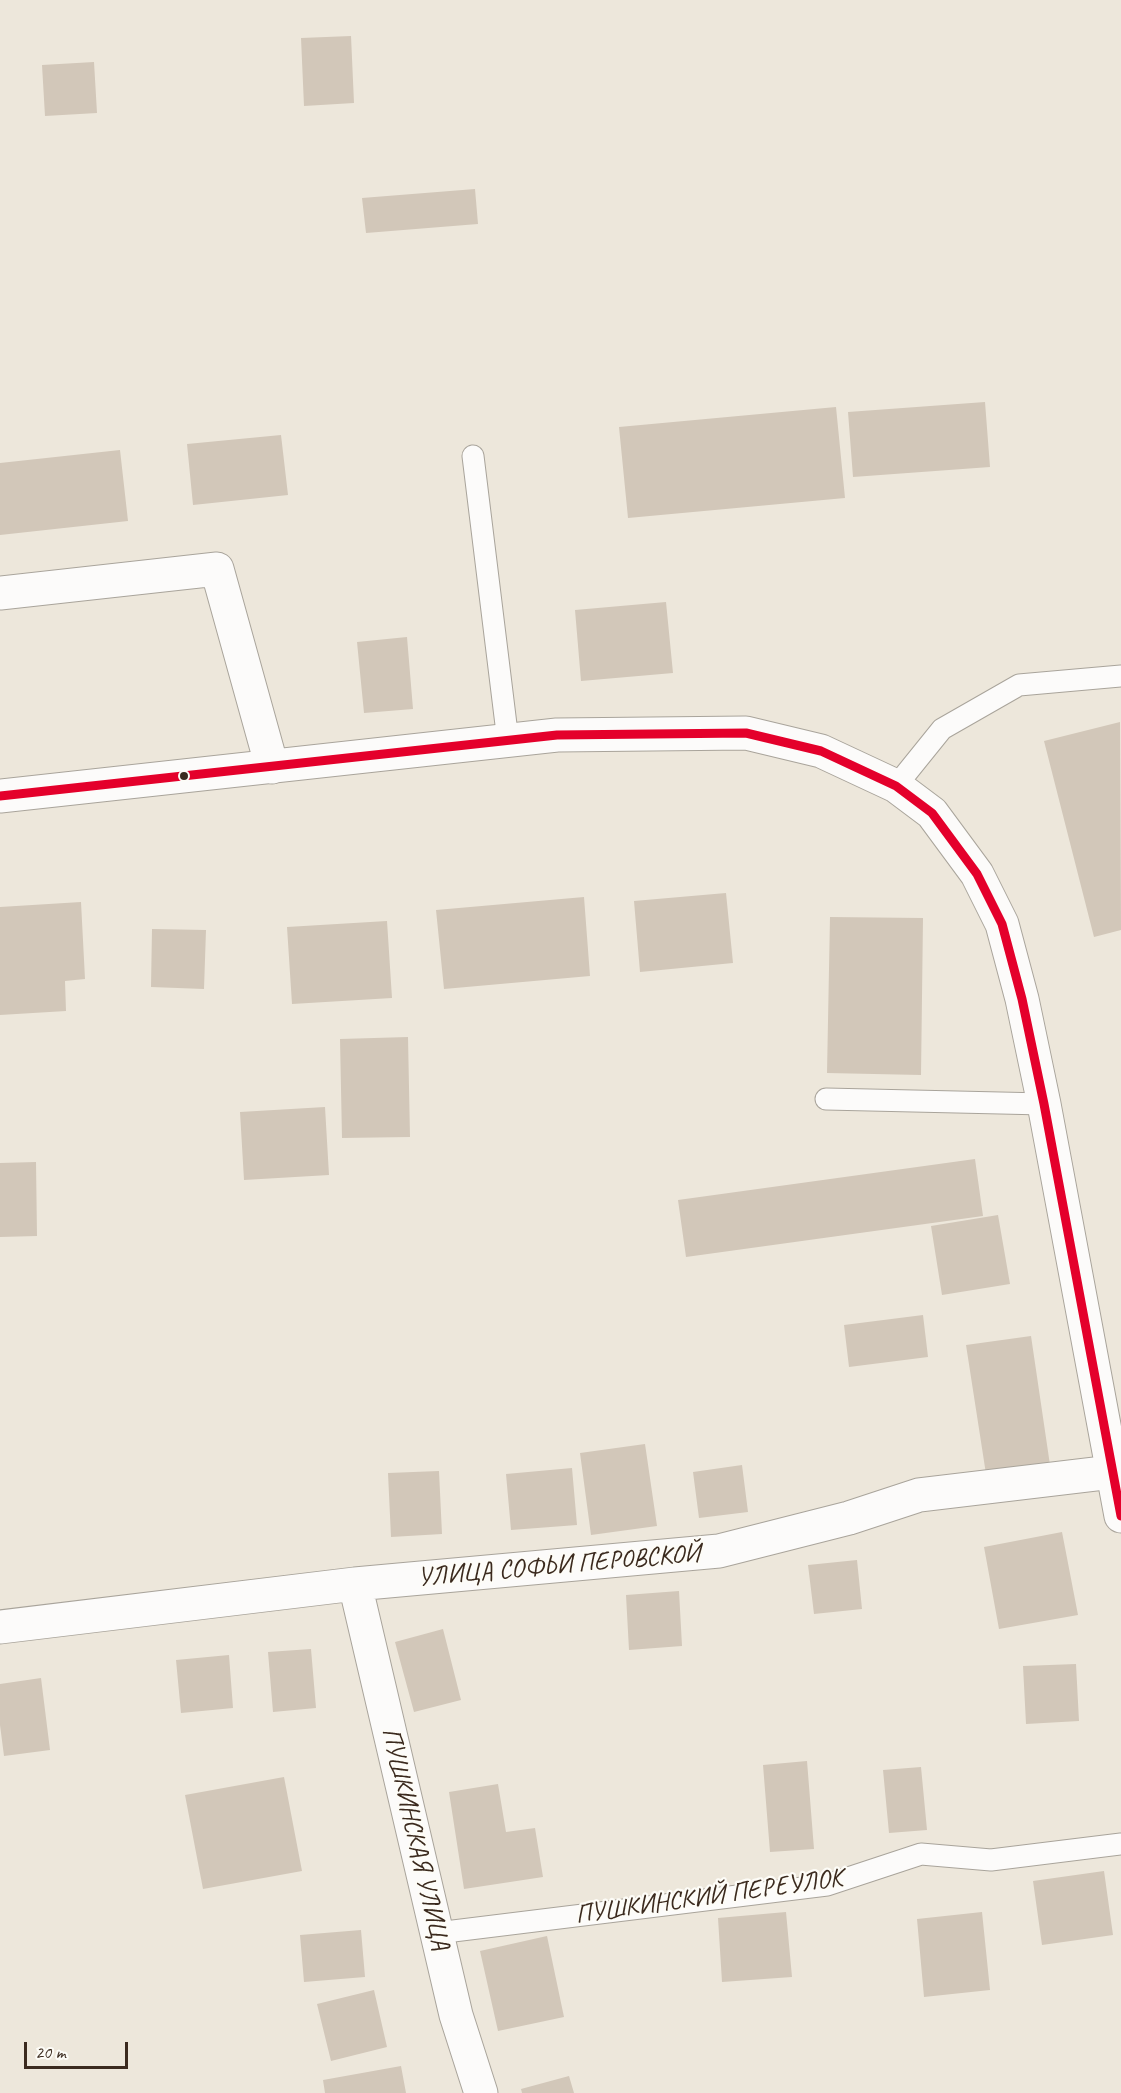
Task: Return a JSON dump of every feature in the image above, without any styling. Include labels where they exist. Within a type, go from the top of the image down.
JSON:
[{"type":"street","points":[[0,592],[217,569],[272,767]]},
{"type":"street","points":[[0,796],[557,735],[746,733],[821,751],[896,786],[932,813],[977,874],[1002,924],[1022,999],[1044,1104],[1121,1516]]},
{"type":"street","name":"УЛИЦА СОФЬИ ПЕРОВСКОЙ","points":[[0,1627],[355,1584],[719,1551],[849,1518],[919,1495],[1112,1472]]},
{"type":"street","name":"ПУШКИНСКАЯ УЛИЦА","points":[[355,1584],[456,2015],[481,2093]]},
{"type":"lane","points":[[473,456],[508,741]]},
{"type":"lane","points":[[896,786],[942,729],[1019,685],[1121,676]]},
{"type":"lane","points":[[826,1099],[1044,1104]]},
{"type":"lane","name":"ПУШКИНСКИЙ ПЕРЕУЛОК","points":[[437,1934],[827,1885],[921,1854],[991,1860],[1121,1844]]},
{"type":"building","points":[[351,36],[354,103],[304,106],[301,38]]},
{"type":"building","points":[[94,62],[97,113],[45,116],[42,65]]},
{"type":"building","points":[[475,189],[478,224],[366,233],[362,198]]},
{"type":"building","points":[[985,402],[990,467],[853,477],[848,412]]},
{"type":"building","points":[[836,407],[845,498],[628,518],[619,427]]},
{"type":"building","points":[[281,435],[288,495],[193,505],[187,444]]},
{"type":"building","points":[[120,450],[128,521],[0,535],[0,463]]},
{"type":"building","points":[[666,602],[673,673],[581,681],[575,610]]},
{"type":"building","points":[[407,637],[413,709],[364,713],[357,642]]},
{"type":"building","points":[[1120,722],[1121,930],[1094,937],[1044,741]]},
{"type":"building","points":[[726,893],[733,963],[640,972],[634,901]]},
{"type":"building","points":[[584,897],[590,976],[444,989],[436,910]]},
{"type":"building","points":[[81,902],[85,979],[65,981],[66,1011],[0,1015],[0,907]]},
{"type":"building","points":[[830,917],[923,918],[921,1075],[827,1073]]},
{"type":"building","points":[[387,921],[392,998],[292,1004],[287,927]]},
{"type":"building","points":[[152,929],[206,930],[204,989],[151,987]]},
{"type":"building","points":[[408,1037],[410,1137],[342,1138],[340,1039]]},
{"type":"building","points":[[325,1107],[329,1175],[244,1180],[240,1112]]},
{"type":"building","points":[[975,1159],[983,1216],[686,1257],[678,1200]]},
{"type":"building","points":[[36,1162],[37,1236],[0,1237],[0,1163]]},
{"type":"building","points":[[998,1215],[1010,1284],[942,1295],[931,1226]]},
{"type":"building","points":[[923,1315],[928,1357],[849,1367],[844,1325]]},
{"type":"building","points":[[1031,1336],[1050,1465],[986,1474],[966,1345]]},
{"type":"building","points":[[645,1444],[657,1526],[591,1535],[580,1453]]},
{"type":"building","points":[[742,1465],[748,1512],[699,1518],[693,1472]]},
{"type":"building","points":[[572,1468],[577,1525],[511,1530],[506,1474]]},
{"type":"building","points":[[439,1471],[442,1534],[391,1537],[388,1473]]},
{"type":"building","points":[[1062,1532],[1078,1615],[999,1629],[984,1547]]},
{"type":"building","points":[[857,1560],[862,1609],[814,1614],[808,1565]]},
{"type":"building","points":[[679,1591],[682,1646],[629,1650],[626,1595]]},
{"type":"building","points":[[443,1629],[461,1700],[414,1712],[395,1642]]},
{"type":"building","points":[[311,1649],[316,1708],[273,1712],[268,1652]]},
{"type":"building","points":[[229,1655],[233,1708],[181,1713],[176,1660]]},
{"type":"building","points":[[1076,1664],[1079,1721],[1026,1724],[1023,1666]]},
{"type":"building","points":[[41,1678],[50,1750],[4,1756],[0,1725],[0,1684]]},
{"type":"building","points":[[807,1761],[814,1849],[770,1852],[763,1765]]},
{"type":"building","points":[[921,1767],[927,1830],[889,1833],[883,1770]]},
{"type":"building","points":[[284,1777],[302,1871],[203,1889],[185,1795]]},
{"type":"building","points":[[498,1784],[506,1832],[535,1828],[543,1877],[464,1889],[449,1792]]},
{"type":"building","points":[[1104,1871],[1113,1935],[1042,1945],[1033,1881]]},
{"type":"building","points":[[786,1912],[792,1977],[722,1982],[718,1918]]},
{"type":"building","points":[[982,1912],[990,1990],[924,1997],[917,1919]]},
{"type":"building","points":[[361,1930],[365,1977],[304,1982],[300,1935]]},
{"type":"building","points":[[547,1936],[564,2017],[498,2031],[480,1951]]},
{"type":"building","points":[[374,1990],[387,2047],[331,2061],[317,2004]]},
{"type":"building","points":[[401,2066],[406,2093],[325,2093],[323,2080]]},
{"type":"building","points":[[569,2076],[574,2093],[522,2093],[521,2089]]},
{"type":"transit line","points":[[0,796],[557,735],[746,733],[821,751],[896,786],[932,813],[977,874],[1002,924],[1022,999],[1044,1104],[1121,1516]]}]
